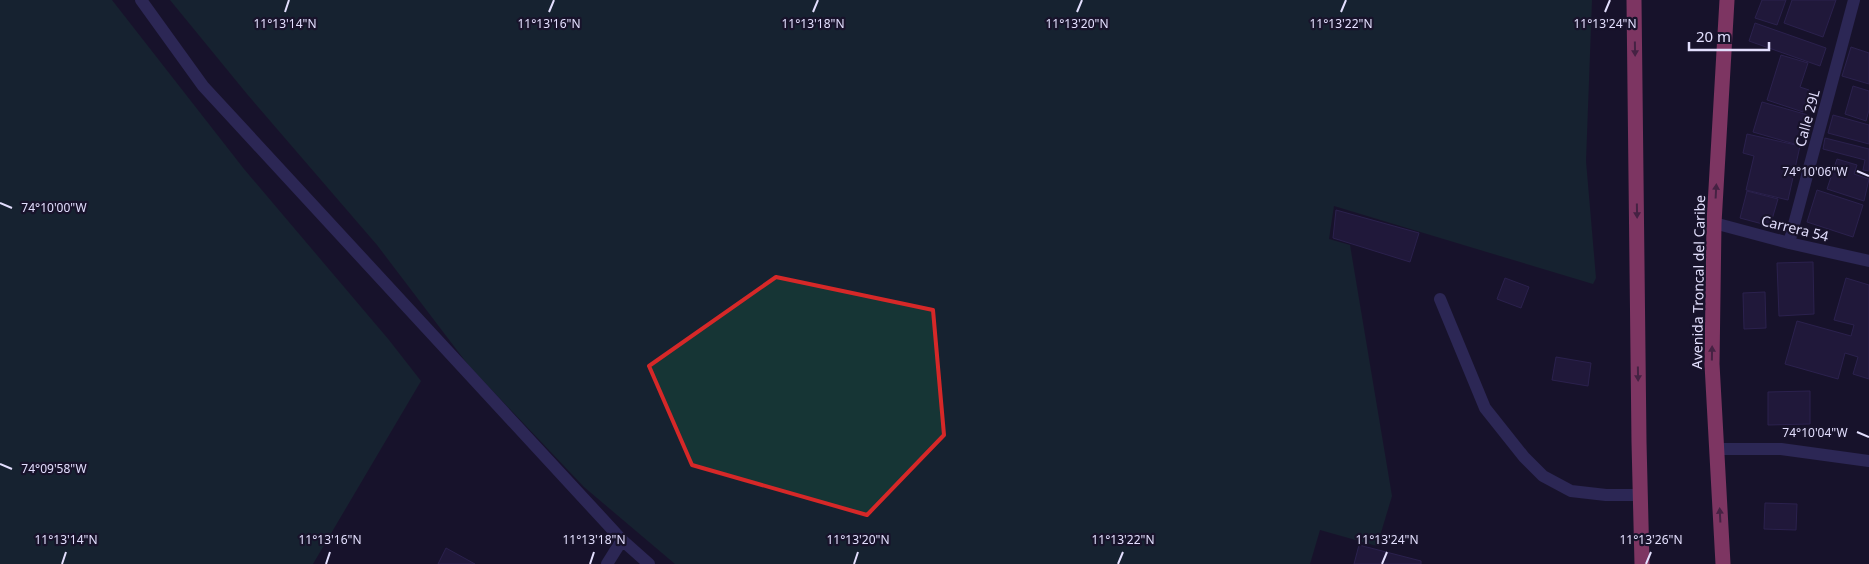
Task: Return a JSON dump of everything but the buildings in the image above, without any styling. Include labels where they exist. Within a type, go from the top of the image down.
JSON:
[{"type":"highway","points":[[1634,0],[1642,564]]},
{"type":"highway","name":"Avenida Troncal del Caribe","points":[[1723,564],[1712,364],[1714,223],[1727,0]]},
{"type":"street","points":[[141,0],[203,86],[622,540],[649,564]]},
{"type":"street","name":"Calle 29L","points":[[1789,243],[1854,0]]},
{"type":"street","name":"Carrera 54","points":[[1714,223],[1869,262]]},
{"type":"street","points":[[1440,299],[1485,408],[1536,470],[1543,476],[1571,491],[1606,495],[1641,495]]},
{"type":"street","points":[[1717,449],[1781,449],[1869,461]]},
{"type":"street","points":[[607,564],[622,540]]},
{"type":"highlighted area","points":[[776,277],[933,310],[944,435],[867,515],[692,465],[649,366]]},
{"type":"green space","points":[[0,0],[112,0],[244,169],[389,340],[421,381],[313,564],[0,564]]},
{"type":"green space","points":[[170,0],[1592,0],[1586,161],[1596,278],[1593,284],[1334,206],[1329,239],[1350,245],[1392,496],[1377,546],[1320,530],[1310,564],[675,564],[584,487],[469,366],[377,245],[247,94]]}]
